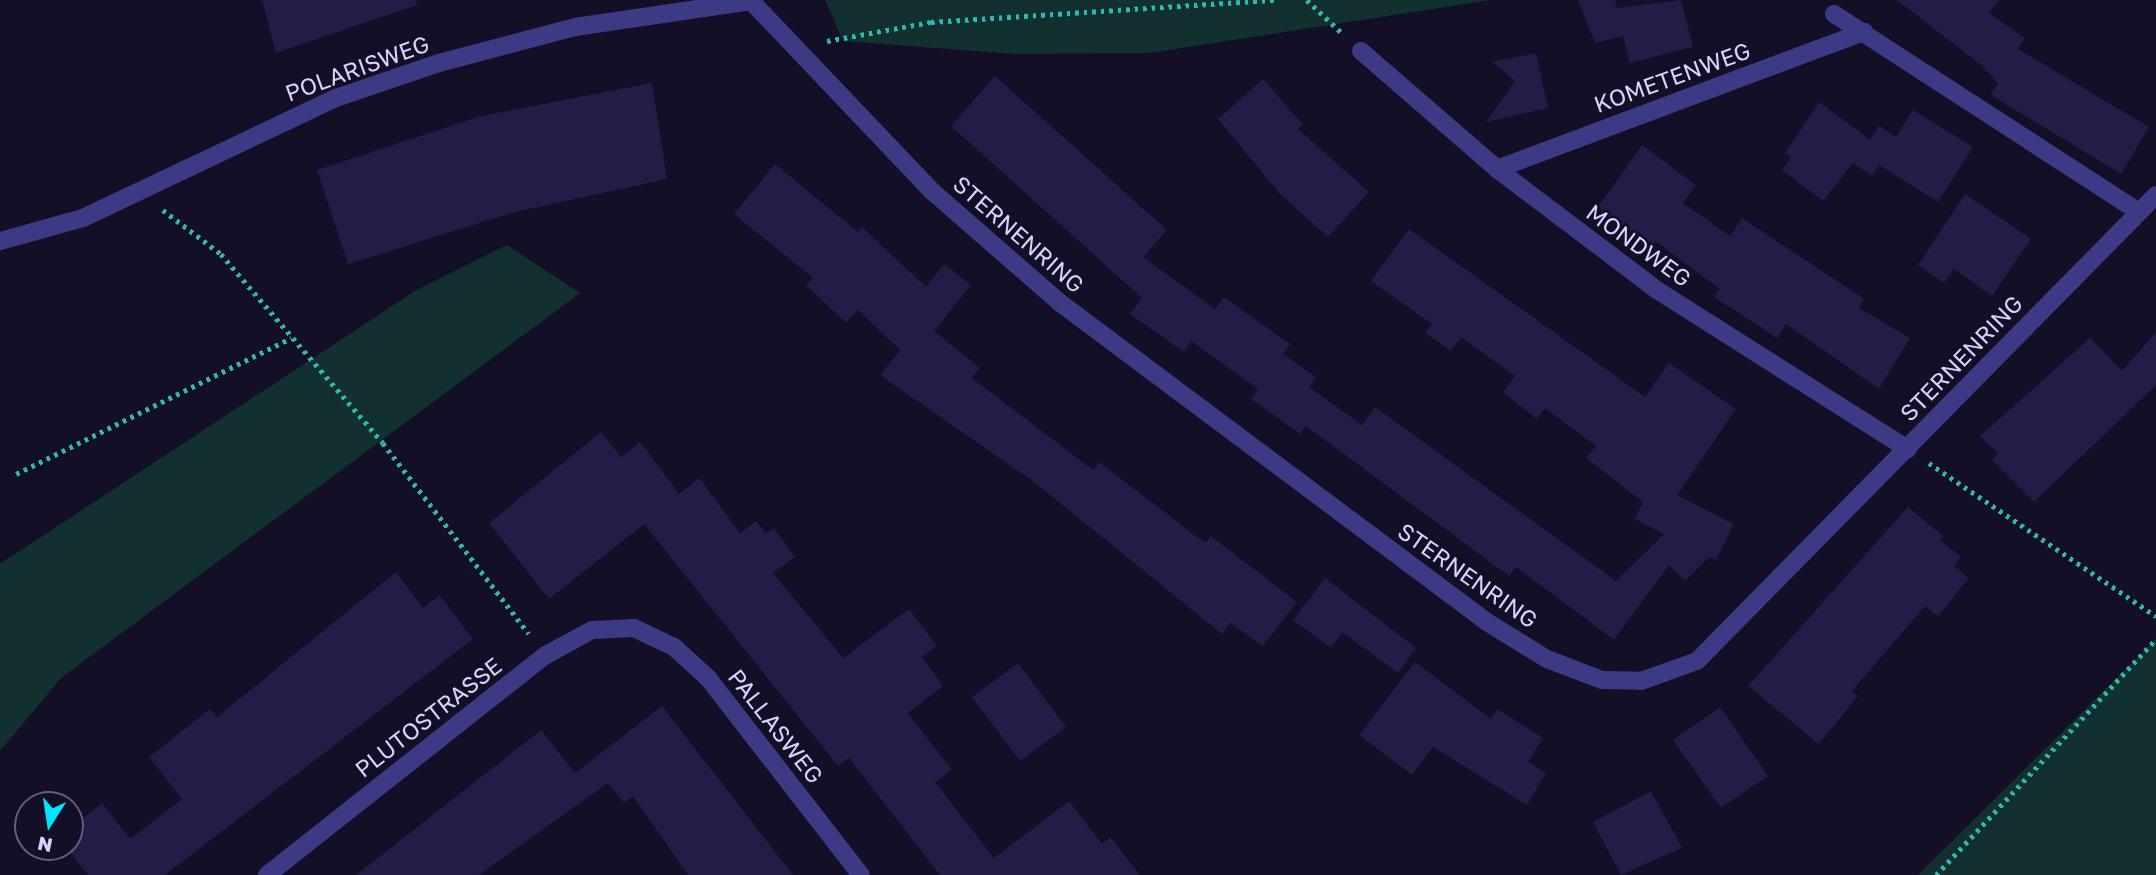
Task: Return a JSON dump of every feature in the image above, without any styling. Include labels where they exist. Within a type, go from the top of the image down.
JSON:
[{"type":"street","name":"STERNENRING","points":[[751,1],[802,48],[933,192],[1059,302],[1487,622],[1548,659],[1602,680],[1641,681],[1697,661],[1908,449],[2136,210],[2156,195]]},
{"type":"street","name":"POLARISWEG","points":[[0,241],[83,218],[336,98],[439,63],[575,27],[751,1]]},
{"type":"street","points":[[1834,14],[2136,210]]},
{"type":"street","name":"KOMETENWEG","points":[[1497,169],[1864,32]]},
{"type":"street","name":"MONDWEG","points":[[1361,51],[1497,169],[1657,290],[1908,449]]},
{"type":"street","name":"PLUTOSTRASSE","points":[[267,875],[546,655],[592,630],[634,628]]},
{"type":"street","name":"PALLASWEG","points":[[634,628],[674,647],[708,678],[861,875]]},
{"type":"path","points":[[802,48],[931,22],[1275,0]]},
{"type":"path","points":[[1307,0],[1361,51]]},
{"type":"path","points":[[138,191],[221,254],[383,443],[546,655]]},
{"type":"path","points":[[16,474],[291,338]]},
{"type":"path","points":[[1908,449],[2156,616]]},
{"type":"path","points":[[1936,875],[2156,639]]},
{"type":"green space","points":[[825,0],[1491,0],[1149,53],[1015,54],[843,41]]},
{"type":"green space","points":[[507,245],[580,293],[61,678],[0,751],[0,564],[415,291]]},
{"type":"green space","points":[[2156,639],[2156,875],[1918,875]]},
{"type":"building","points":[[262,0],[416,0],[417,5],[276,53]]},
{"type":"building","points":[[1578,0],[1615,0],[1617,8],[1681,0],[1693,47],[1630,63],[1623,36],[1595,43]]},
{"type":"building","points":[[1897,0],[1999,0],[1989,13],[2025,38],[2018,49],[2149,127],[2121,174],[1991,95],[1998,83],[1981,65]]},
{"type":"building","points":[[1536,53],[1548,108],[1486,122],[1515,81],[1492,62]]},
{"type":"building","points":[[995,76],[1167,230],[1143,257],[1215,309],[1224,297],[1290,344],[1283,354],[1316,377],[1309,387],[1362,425],[1375,407],[1616,581],[1664,534],[1635,519],[1643,502],[1586,458],[1596,446],[1545,408],[1537,419],[1503,392],[1515,376],[1461,337],[1451,351],[1425,333],[1432,324],[1371,281],[1409,229],[1645,397],[1669,363],[1736,409],[1677,495],[1734,524],[1716,560],[1709,557],[1685,581],[1669,565],[1614,640],[1516,567],[1509,576],[1306,426],[1300,434],[1251,399],[1258,389],[1191,341],[1184,352],[1130,314],[1142,298],[951,126]]},
{"type":"building","points":[[1263,79],[1303,125],[1298,129],[1369,192],[1328,237],[1281,195],[1218,119]]},
{"type":"building","points":[[652,83],[667,179],[515,212],[348,264],[317,170],[481,116]]},
{"type":"building","points":[[1819,102],[1870,140],[1879,126],[1896,137],[1913,110],[1973,147],[1938,202],[1879,165],[1872,176],[1853,163],[1823,201],[1782,170],[1791,157],[1785,153]]},
{"type":"building","points":[[1642,145],[1696,185],[1683,203],[1730,236],[1742,218],[1864,299],[1859,308],[1910,338],[1879,389],[1786,324],[1777,338],[1714,297],[1720,289],[1655,241],[1651,246],[1598,207]]},
{"type":"building","points":[[775,164],[858,232],[862,227],[926,287],[944,264],[971,285],[934,331],[980,368],[972,378],[1093,470],[1099,462],[1205,543],[1211,536],[1297,602],[1263,646],[1230,623],[1222,634],[1034,482],[880,375],[900,350],[858,310],[846,323],[806,285],[813,278],[734,214]]},
{"type":"building","points":[[1965,194],[2031,239],[1992,296],[1954,269],[1944,283],[1918,265]]},
{"type":"building","points":[[2156,332],[2156,385],[2034,502],[1992,460],[1998,453],[1980,436],[2090,338],[2122,371]]},
{"type":"building","points":[[601,432],[621,457],[640,442],[679,494],[699,478],[740,533],[756,521],[766,533],[774,528],[795,557],[773,573],[843,658],[909,609],[937,646],[922,657],[943,686],[908,713],[952,770],[935,782],[994,858],[1069,801],[1102,844],[1110,837],[1140,875],[940,875],[849,758],[838,766],[644,524],[549,599],[489,523]]},
{"type":"building","points":[[1908,507],[1943,536],[1940,540],[1961,557],[1954,566],[1969,578],[1938,616],[1925,606],[1852,691],[1858,696],[1819,744],[1748,686]]},
{"type":"building","points":[[396,572],[423,608],[440,595],[473,639],[165,875],[88,875],[77,861],[84,861],[84,818],[102,803],[130,839],[182,799],[149,757],[210,709],[217,717]]},
{"type":"building","points":[[1325,578],[1416,648],[1398,673],[1342,632],[1331,648],[1293,620]]},
{"type":"building","points":[[1415,662],[1491,719],[1497,709],[1543,738],[1528,762],[1546,773],[1527,805],[1433,747],[1412,775],[1359,735]]},
{"type":"building","points":[[1018,663],[1066,727],[1020,761],[972,697]]},
{"type":"building","points":[[662,706],[793,875],[688,875],[633,796],[624,803],[608,783],[479,875],[356,875],[541,730],[575,773]]},
{"type":"building","points":[[1720,707],[1768,776],[1721,808],[1673,740]]},
{"type":"building","points":[[1651,791],[1682,848],[1621,875],[1593,822]]}]
